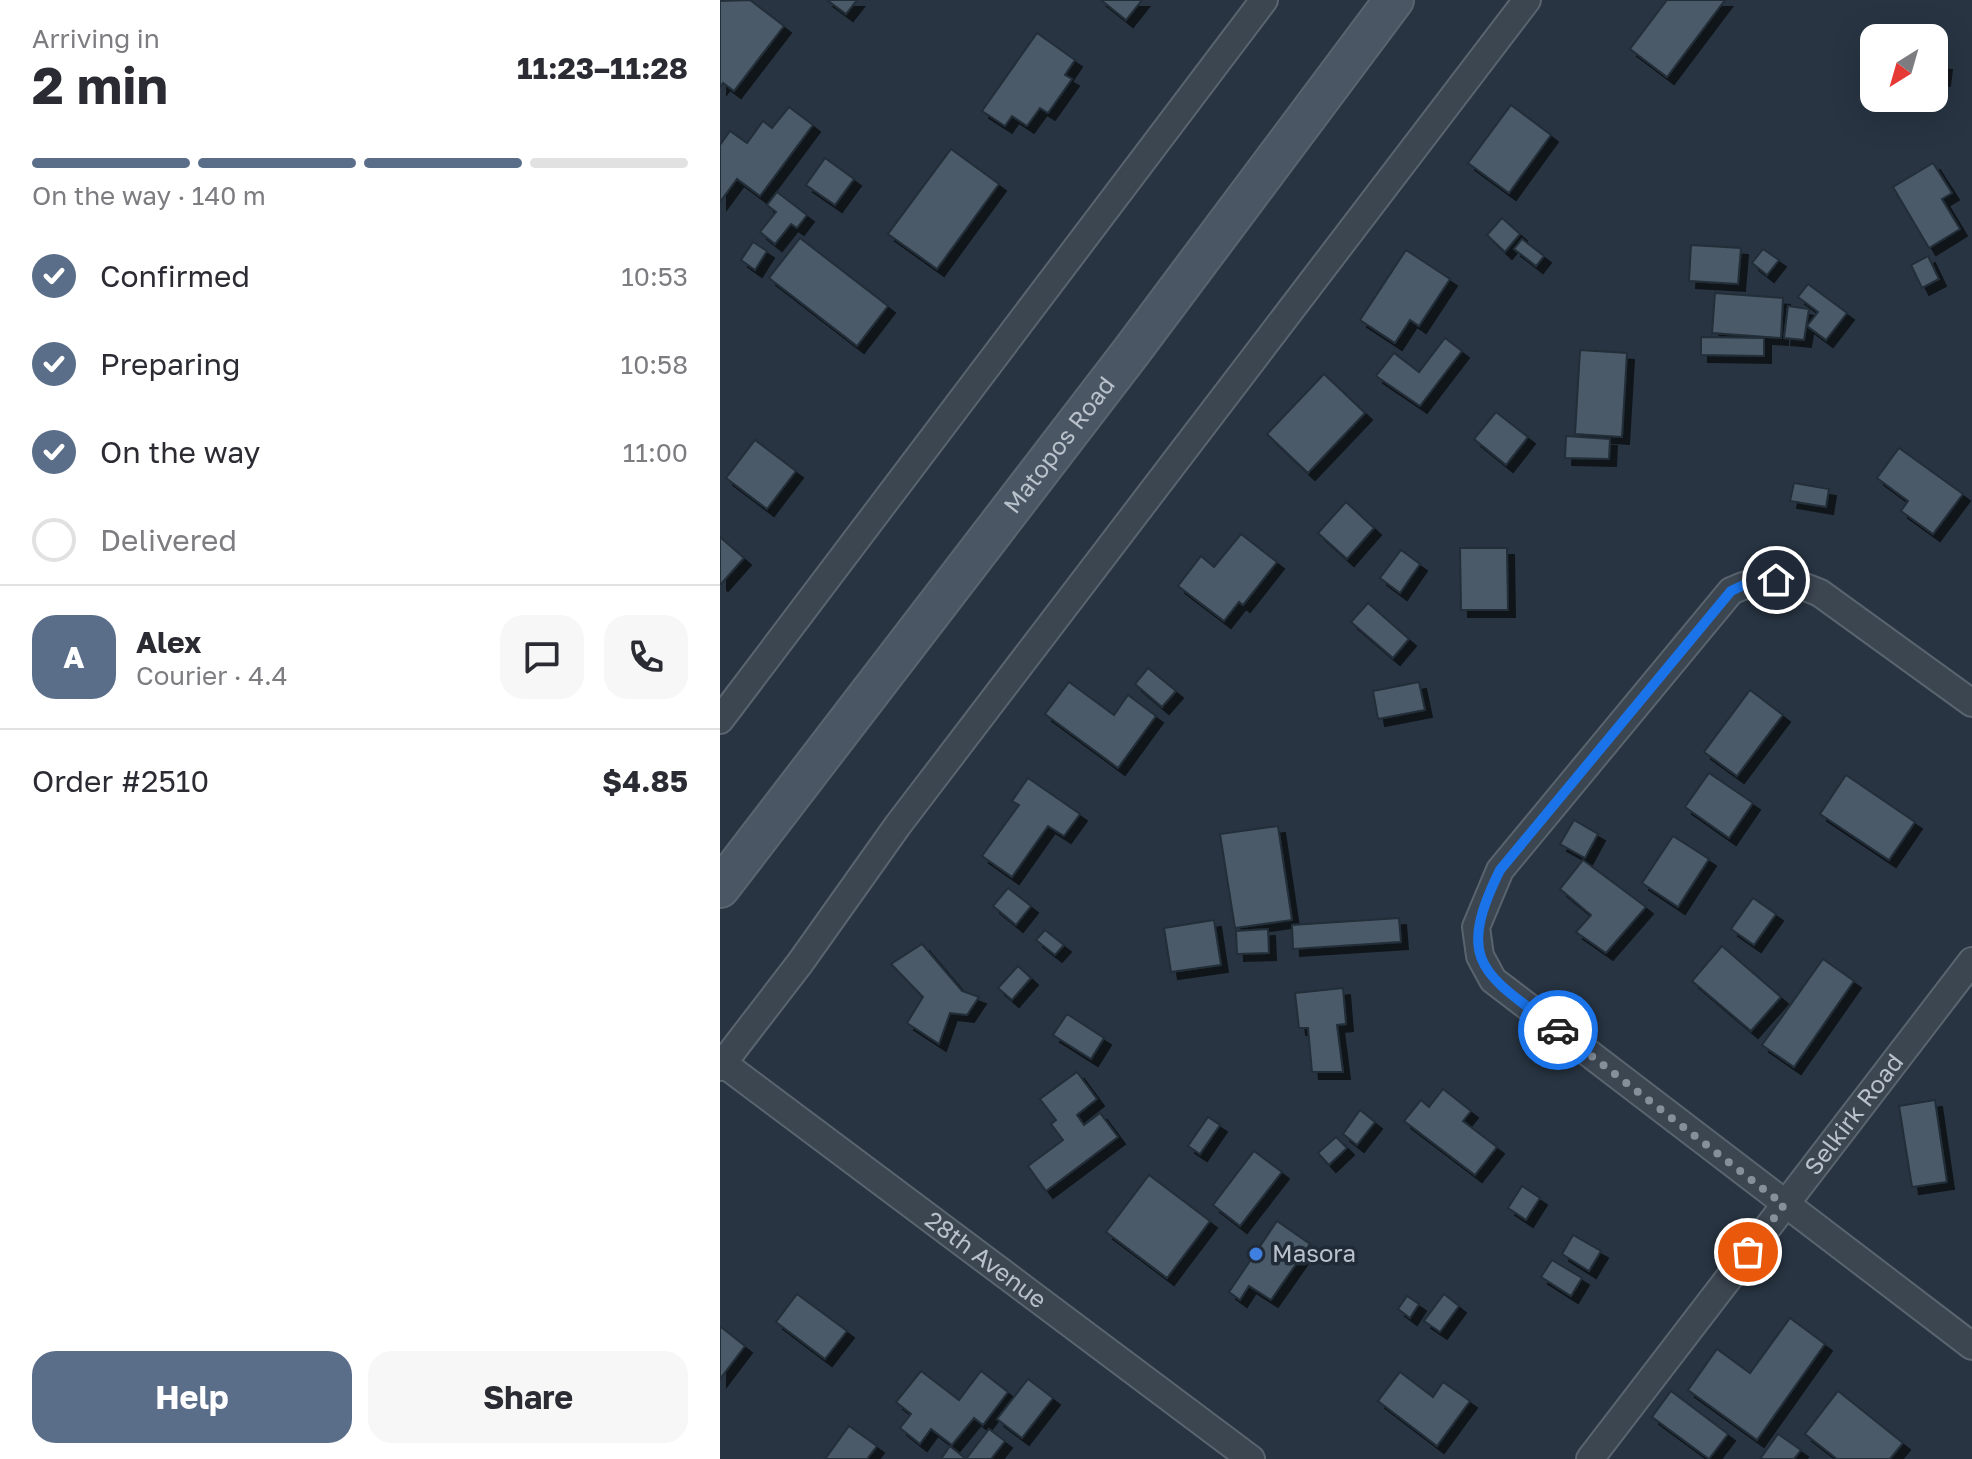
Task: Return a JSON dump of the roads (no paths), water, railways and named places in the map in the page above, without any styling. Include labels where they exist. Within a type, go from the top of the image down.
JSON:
[{"type":"main road","name":"Matopos Road","points":[[720,888],[1141,339],[1394,0]]},
{"type":"street","points":[[720,720],[1264,0]]},
{"type":"street","points":[[721,1064],[898,825],[1527,0]]},
{"type":"street","points":[[1972,703],[1820,593],[1798,583],[1750,582],[1731,591],[1500,870],[1476,927],[1480,956],[1493,980],[1972,1346]]},
{"type":"street","name":"Selkirk Road","points":[[1590,1459],[1972,961]]},
{"type":"street","name":"28th Avenue","points":[[721,1064],[1251,1459]]},
{"type":"place","name":"Masora","points":[[1256,1254]]}]
